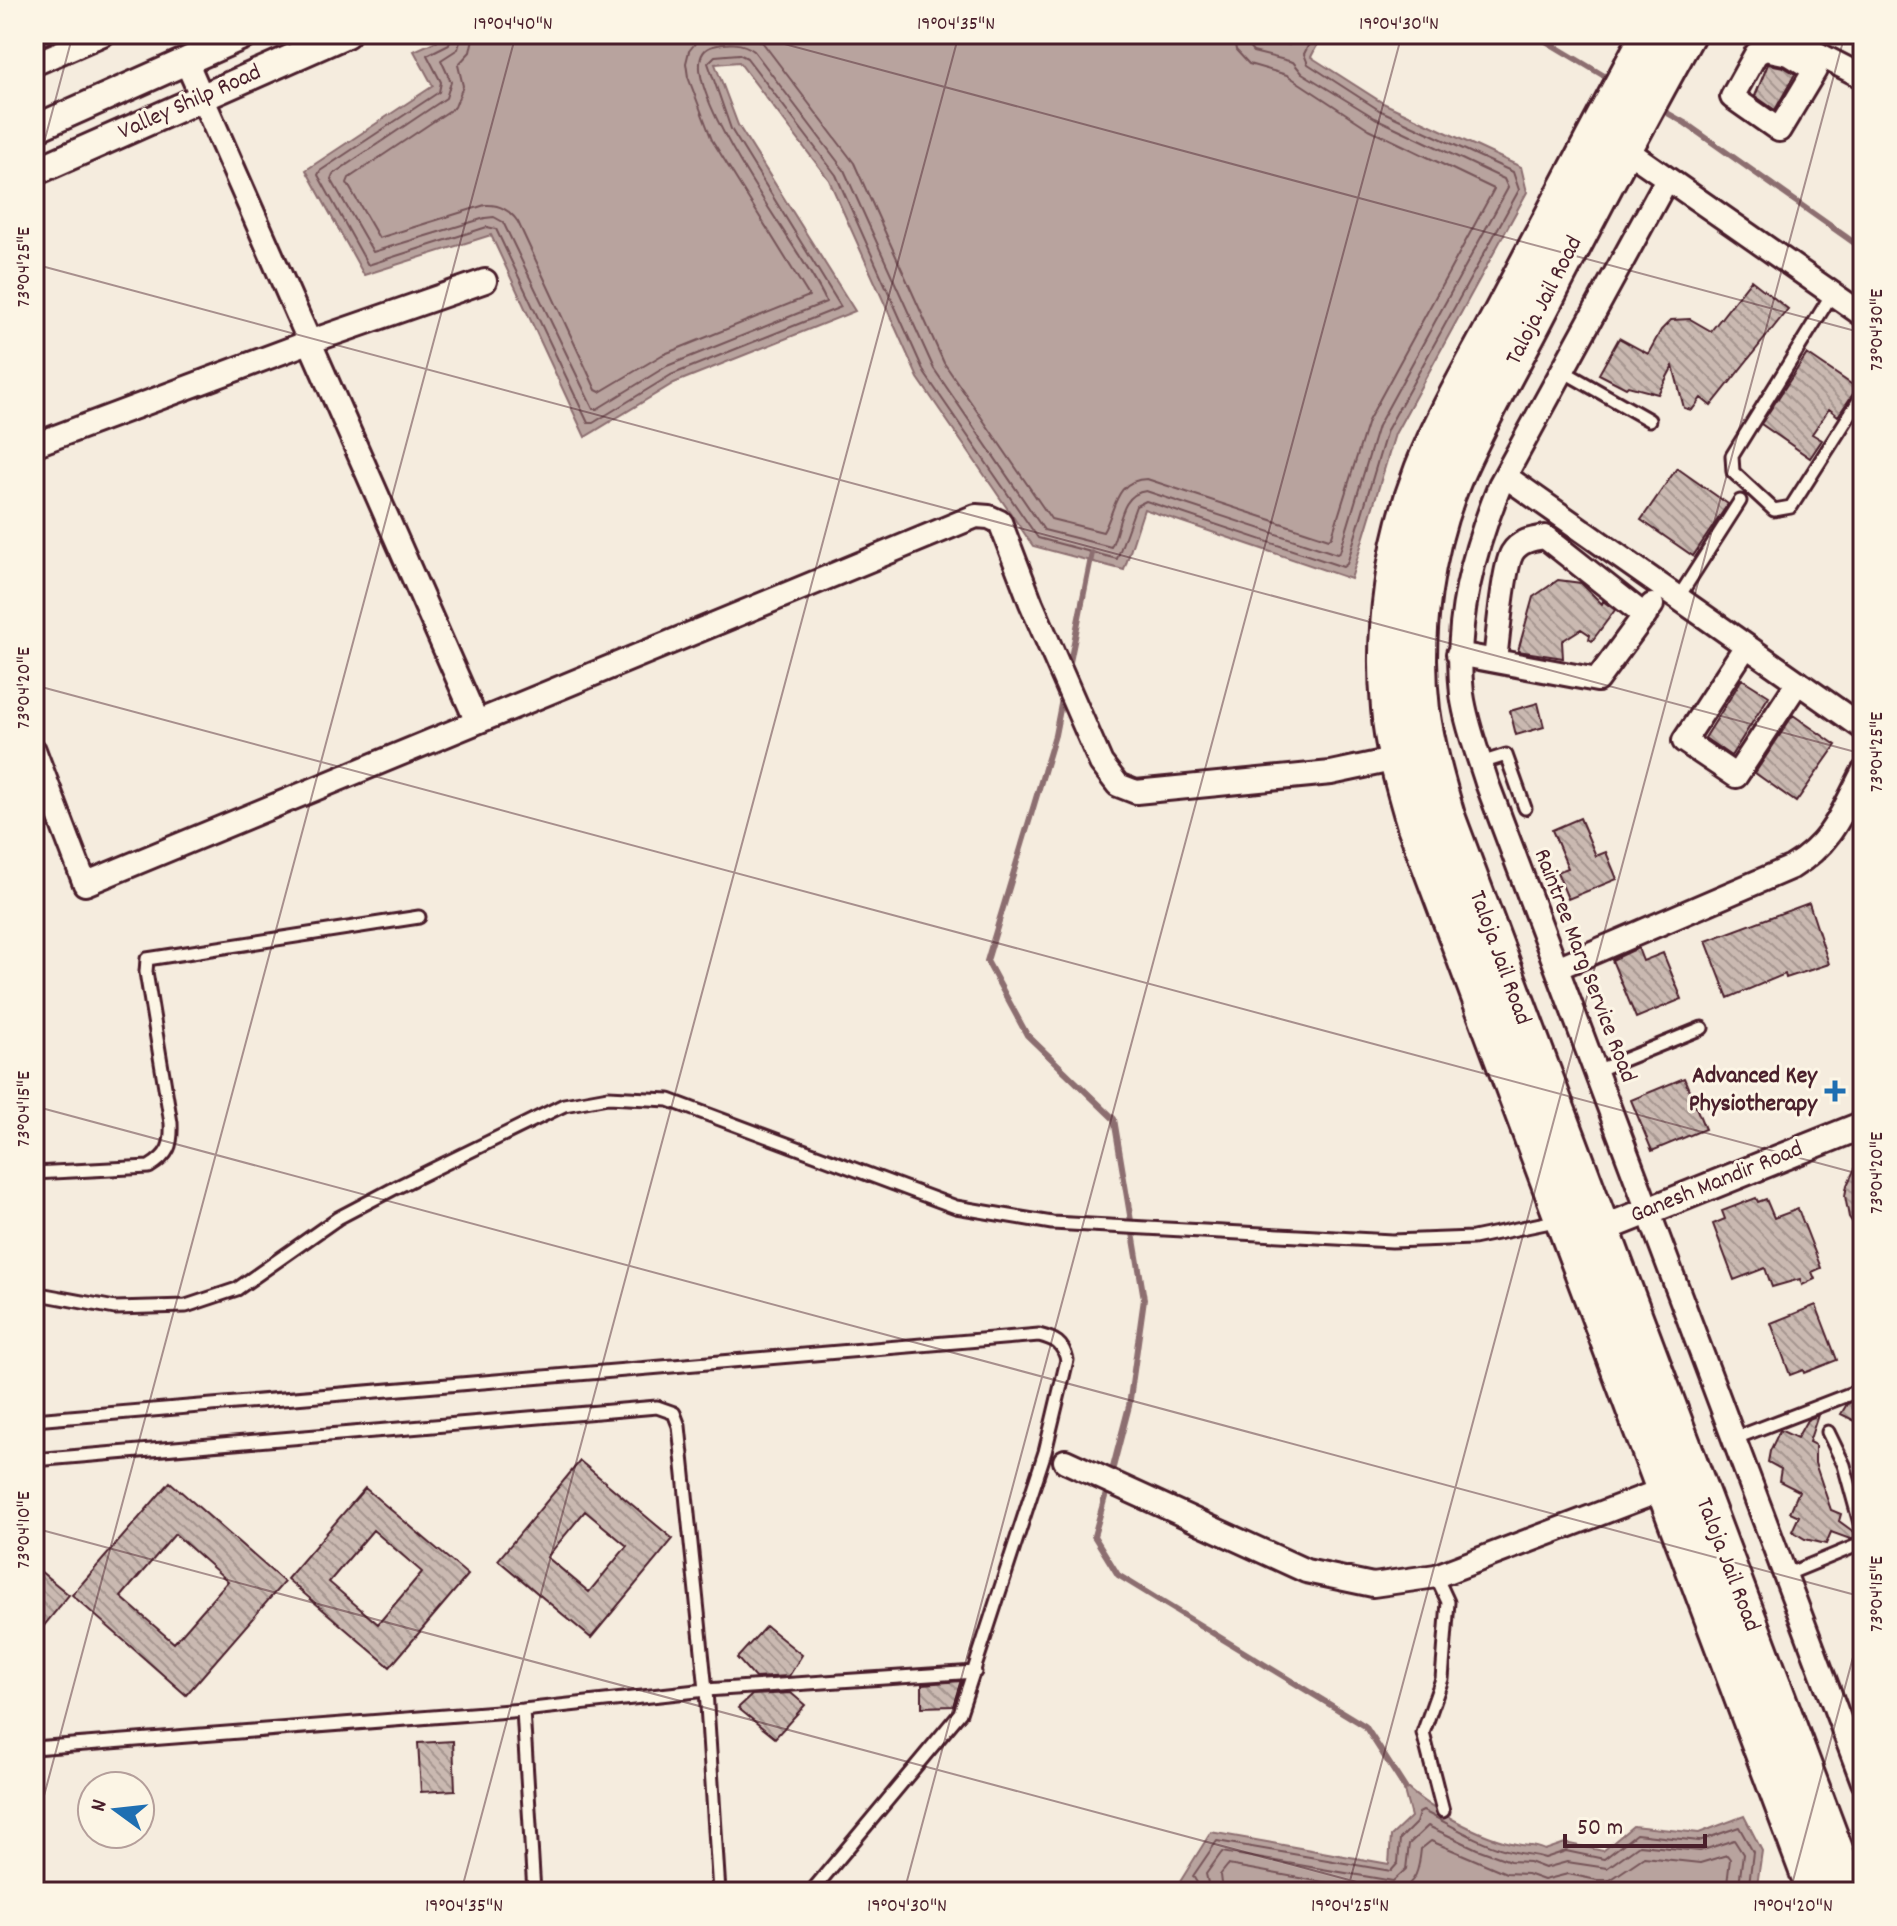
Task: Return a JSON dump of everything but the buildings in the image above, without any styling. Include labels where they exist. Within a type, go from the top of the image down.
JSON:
[{"type":"main road","name":"Taloja Jail Road","points":[[1649,34],[1610,139],[1453,481],[1441,515],[1425,585],[1421,646],[1424,722],[1447,816],[1580,1220],[1663,1489],[1815,1892]]},
{"type":"main road","name":"Taloja Jail Road","points":[[1687,34],[1610,139],[1457,394],[1422,469],[1409,506],[1393,579],[1387,645],[1389,710],[1397,759],[1415,826],[1580,1220],[1695,1477],[1851,1892]]},
{"type":"street","points":[[34,64],[103,34]]},
{"type":"street","name":"Valley Shilp Road","points":[[34,129],[247,34]]},
{"type":"street","name":"Valley Shilp Road","points":[[34,172],[346,34]]},
{"type":"street","points":[[1779,34],[1811,59],[1863,77]]},
{"type":"street","points":[[186,61],[477,722]]},
{"type":"street","points":[[1610,139],[1863,315]]},
{"type":"street","name":"Raintree Marg Service Road","points":[[1667,179],[1505,476],[1487,518],[1474,557],[1458,654],[1462,697],[1481,763],[1733,1439],[1784,1572],[1853,1723],[1863,1782]]},
{"type":"street","points":[[34,445],[309,342],[485,281]]},
{"type":"street","points":[[1505,476],[1671,594],[1743,652],[1863,728]]},
{"type":"street","points":[[34,750],[85,884],[976,516],[1000,522],[1031,603],[1101,763],[1118,785],[1136,792],[1331,773],[1397,759]]},
{"type":"street","points":[[1495,660],[1508,567],[1513,552],[1528,540],[1545,537],[1645,616]]},
{"type":"street","points":[[1458,654],[1597,680],[1645,616],[1671,594]]},
{"type":"street","points":[[1743,652],[1684,741],[1736,776],[1794,687]]},
{"type":"street","points":[[1557,968],[1792,867],[1810,856],[1829,836],[1863,772]]},
{"type":"street","name":"Ganesh Mandir Road","points":[[1580,1220],[1649,1210],[1863,1125]]},
{"type":"street","points":[[1055,1457],[1306,1571],[1373,1585],[1436,1576],[1695,1477]]},
{"type":"lane","points":[[1832,294],[1732,456],[1733,472],[1774,510],[1791,507],[1863,394]]},
{"type":"lane","points":[[1563,371],[1649,420]]},
{"type":"lane","points":[[1671,594],[1740,501]]},
{"type":"lane","points":[[1481,763],[1506,755],[1525,808]]},
{"type":"lane","points":[[34,1173],[149,1167],[164,1158],[172,1143],[146,972],[147,959],[419,917]]},
{"type":"lane","points":[[1596,1071],[1702,1028]]},
{"type":"lane","points":[[34,1293],[115,1308],[186,1306],[237,1289],[338,1218],[395,1188],[564,1105],[608,1097],[669,1100],[956,1207],[1052,1223],[1392,1241],[1473,1238],[1580,1220]]},
{"type":"lane","points":[[34,1420],[1039,1335],[1053,1338],[1064,1347],[1067,1360],[1055,1457],[960,1713],[811,1892]]},
{"type":"lane","points":[[1733,1439],[1863,1389]]},
{"type":"lane","points":[[34,1460],[664,1408],[674,1413],[679,1426],[706,1690],[719,1892]]},
{"type":"lane","points":[[1828,1432],[1844,1465],[1863,1534]]},
{"type":"lane","points":[[1784,1572],[1795,1571],[1863,1543]]},
{"type":"lane","points":[[1436,1576],[1448,1602],[1442,1679],[1423,1733],[1443,1811]]},
{"type":"lane","points":[[34,1748],[523,1710],[706,1690],[975,1672]]},
{"type":"lane","points":[[523,1710],[534,1892]]},
{"type":"water","points":[[452,34],[1249,34],[1289,45],[1295,34],[1323,34],[1311,57],[1383,103],[1521,167],[1527,192],[1395,434],[1351,579],[1144,509],[1124,570],[1033,546],[918,378],[829,180],[739,62],[715,64],[738,125],[855,311],[674,383],[585,437],[491,235],[364,275],[306,170],[433,86],[414,51]]},
{"type":"water","points":[[1402,1783],[1425,1802],[1471,1828],[1502,1841],[1545,1850],[1565,1843],[1603,1851],[1633,1826],[1699,1833],[1744,1816],[1762,1851],[1756,1892],[1206,1892],[1178,1885],[1211,1832],[1389,1864],[1391,1836],[1411,1817]]},
{"type":"waterway","points":[[1534,34],[1606,77]]},
{"type":"waterway","points":[[1662,110],[1863,249]]},
{"type":"waterway","points":[[1068,672],[1092,553]]},
{"type":"waterway","points":[[1063,694],[1055,735],[987,961],[1027,1035],[1114,1119],[1144,1299],[1129,1406],[1111,1475]]},
{"type":"waterway","points":[[1108,1486],[1094,1536],[1118,1575],[1365,1726],[1405,1788]]},
{"type":"place","name":"Advanced Key Physiotherapy","points":[[1835,1091]]}]
